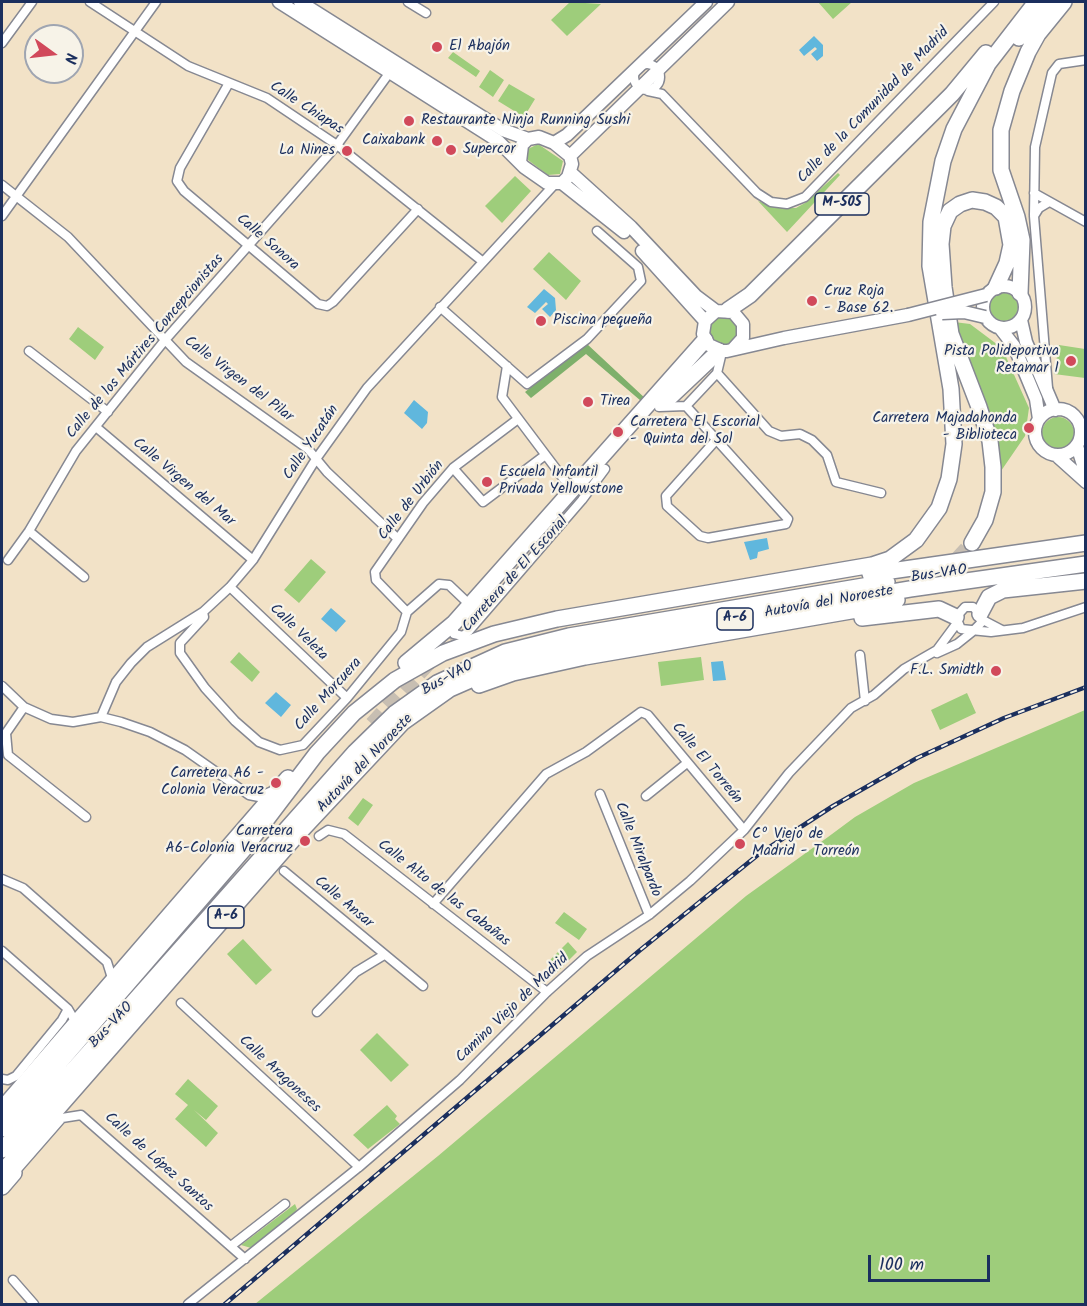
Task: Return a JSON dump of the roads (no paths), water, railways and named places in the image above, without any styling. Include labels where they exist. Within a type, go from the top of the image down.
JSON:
[{"type":"highway","name":"M-505","points":[[722,311],[750,295],[952,94],[1034,2]]},
{"type":"highway","points":[[245,848],[317,753],[354,713],[395,680],[443,652],[494,634],[547,621],[872,565],[890,560],[916,540],[939,508],[949,479],[954,444],[951,389],[930,266],[931,222],[940,171],[954,129],[970,96],[988,64],[1034,2]]},
{"type":"highway","points":[[972,543],[986,520],[993,492],[993,467],[990,441],[951,334],[939,288],[936,244],[940,200],[949,164],[978,99],[999,64],[1052,2]]},
{"type":"highway","points":[[1020,292],[1022,240],[1017,217],[1001,170],[1001,130],[1012,91],[1028,52],[1038,34],[1064,2]]},
{"type":"highway","points":[[951,334],[941,244],[943,226],[950,212],[960,204],[972,200],[996,207],[1006,217],[1011,245],[1007,263],[991,291]]},
{"type":"highway","points":[[2,1109],[72,1015],[126,963],[250,819],[358,701],[459,624],[571,498],[607,452],[705,340]]},
{"type":"highway","points":[[459,624],[470,605],[571,498],[604,469],[659,407],[724,351]]},
{"type":"highway","name":"Autovía del Noroeste","points":[[2,1129],[318,764],[375,705],[427,669],[458,654],[511,637],[613,617],[906,568],[1086,543]]},
{"type":"highway","name":"Bus-VAO","points":[[2,1150],[374,732],[416,697],[453,674],[522,647],[588,632],[908,579],[1086,554]]},
{"type":"highway","name":"Autovía del Noroeste","points":[[2,1187],[8,1173],[297,835],[402,723],[429,702],[471,678],[514,661],[570,646],[910,589],[1086,564]]},
{"type":"highway","points":[[981,616],[989,597],[1003,590],[1086,581]]},
{"type":"highway","points":[[402,723],[414,723],[474,687],[513,673],[585,657],[874,607],[897,600]]},
{"type":"highway","points":[[794,622],[939,609],[957,620]]},
{"type":"highway","points":[[93,1046],[290,814],[372,724]]},
{"type":"street","points":[[2,43],[32,2]]},
{"type":"street","name":"Calle Chiapas","points":[[90,2],[188,66],[267,98],[337,145],[482,261]]},
{"type":"street","points":[[2,216],[156,2]]},
{"type":"street","points":[[279,2],[498,141],[541,180],[558,184],[626,233],[705,321]]},
{"type":"street","points":[[300,2],[503,130],[528,139],[539,137],[555,143],[570,156]]},
{"type":"street","points":[[408,2],[426,14]]},
{"type":"street","points":[[555,143],[567,135],[706,2]]},
{"type":"street","points":[[558,184],[570,172],[570,156],[659,74],[728,2]]},
{"type":"street","name":"Calle de la Comunidad de Madrid","points":[[662,94],[758,193],[776,204],[792,203],[805,197],[994,2]]},
{"type":"street","points":[[1048,394],[1034,216],[1035,147],[1055,66],[1086,60]]},
{"type":"street","points":[[645,63],[659,74],[662,94],[643,89],[633,75],[637,67],[645,63]]},
{"type":"street","name":"Calle de los Mártires Concepcionistas","points":[[8,560],[29,531],[76,451],[165,340],[337,145],[390,72]]},
{"type":"street","name":"Calle Sonora","points":[[229,82],[180,168],[177,181],[184,191],[250,244],[318,304],[327,306],[418,208]]},
{"type":"street","points":[[520,162],[522,145],[528,139]]},
{"type":"street","points":[[570,172],[631,227],[696,296],[722,311],[740,317],[744,327],[741,342],[724,351],[717,373],[686,406],[659,407]]},
{"type":"street","name":"Calle Yucatán","points":[[101,717],[116,682],[131,663],[147,647],[203,612],[230,587],[253,560],[316,459],[367,388],[482,261],[558,184]]},
{"type":"street","name":"Calle Virgen del Pilar","points":[[2,185],[68,237],[186,362],[308,449],[398,539]]},
{"type":"street","points":[[1034,194],[1086,222]]},
{"type":"street","points":[[1034,216],[1039,208],[1049,202]]},
{"type":"street","points":[[440,307],[527,384],[587,339],[638,288],[641,272],[597,231]]},
{"type":"street","points":[[705,321],[703,334],[705,340],[724,351],[908,315],[1012,286],[1020,292],[1025,303],[1021,320],[1026,342],[1055,410]]},
{"type":"street","points":[[985,317],[983,306],[991,291]]},
{"type":"street","points":[[705,321],[722,311]]},
{"type":"street","points":[[908,315],[964,312],[985,317],[1000,328],[1014,346],[1036,399],[1039,419],[1036,427],[1037,443],[1049,454],[1057,456],[1086,482]]},
{"type":"street","points":[[1000,328],[1009,328],[1021,320]]},
{"type":"street","points":[[744,327],[762,335],[784,338]]},
{"type":"street","points":[[29,351],[108,412]]},
{"type":"street","points":[[507,366],[502,397],[571,498]]},
{"type":"street","points":[[717,373],[769,431],[781,436],[800,434],[812,440],[827,455],[836,482],[881,493]]},
{"type":"street","points":[[686,406],[788,519],[786,524],[708,538],[700,536],[667,506],[666,496],[716,440]]},
{"type":"street","points":[[1039,419],[1055,410],[1080,416],[1086,474]]},
{"type":"street","name":"Calle de Urbión","points":[[407,612],[375,580],[375,572],[453,468],[518,419]]},
{"type":"street","name":"Calle Virgen del Mar","points":[[96,427],[253,560]]},
{"type":"street","points":[[1057,456],[1070,452],[1081,438]]},
{"type":"street","points":[[453,468],[483,502],[544,456]]},
{"type":"street","name":"Carretera de El Escorial","points":[[459,624],[454,634],[463,636],[582,500],[604,469]]},
{"type":"street","points":[[29,531],[84,577]]},
{"type":"street","name":"Calle Morcuera","points":[[203,612],[204,617],[180,644],[180,653],[205,688],[259,742],[280,750],[303,745],[347,698],[401,632],[407,612],[439,584],[445,583],[470,605]]},
{"type":"street","name":"Calle Veleta","points":[[230,587],[347,698]]},
{"type":"street","points":[[1003,630],[969,606],[961,609],[957,620],[963,630],[1003,630],[1036,625],[1086,607]]},
{"type":"street","points":[[974,631],[981,616]]},
{"type":"street","name":"Camino Viejo de Madrid","points":[[928,656],[942,645],[957,620]]},
{"type":"street","name":"Camino Viejo de Madrid","points":[[188,1305],[358,1167],[460,1080],[547,992],[587,956],[649,915],[744,830],[789,773],[851,708],[883,689],[904,669],[957,644],[974,631]]},
{"type":"street","points":[[860,655],[865,701]]},
{"type":"street","points":[[2,686],[24,706],[51,719],[74,722],[101,717],[150,732],[185,750],[249,795],[255,808],[250,819]]},
{"type":"street","points":[[24,706],[6,733],[4,744],[8,755],[86,817]]},
{"type":"street","name":"Calle El Torreón","points":[[433,904],[546,774],[586,752],[638,713],[648,715],[744,830]]},
{"type":"street","points":[[646,796],[687,762]]},
{"type":"street","points":[[249,795],[265,795],[285,781]]},
{"type":"street","name":"Calle Miralpardo","points":[[600,794],[649,915]]},
{"type":"street","name":"Calle Alto de las Cabañas","points":[[319,836],[328,830],[344,834],[547,992]]},
{"type":"street","name":"Calle Ansar","points":[[284,871],[423,986]]},
{"type":"street","points":[[2,879],[23,888],[107,962],[112,978]]},
{"type":"street","points":[[2,951],[72,1015],[62,1020],[16,1076],[4,1080]]},
{"type":"street","points":[[317,1012],[356,972],[384,955]]},
{"type":"street","points":[[107,962],[126,963]]},
{"type":"street","name":"Calle Aragoneses","points":[[181,1003],[358,1167]]},
{"type":"street","name":"Calle de López Santos","points":[[8,1173],[62,1118],[71,1115],[86,1118],[245,1259]]},
{"type":"street","points":[[231,1246],[285,1204]]},
{"type":"street","points":[[13,1280],[34,1305]]},
{"type":"water","points":[[814,36],[823,45],[823,56],[817,61],[811,54],[817,49],[815,47],[804,56],[799,50]]},
{"type":"water","points":[[544,289],[555,298],[556,310],[550,317],[542,309],[548,304],[546,302],[535,313],[527,307]]},
{"type":"water","points":[[414,400],[428,412],[427,423],[422,429],[404,413]]},
{"type":"water","points":[[767,538],[769,549],[758,552],[757,558],[750,560],[744,542]]},
{"type":"water","points":[[331,608],[346,621],[336,632],[321,619]]},
{"type":"water","points":[[723,661],[726,680],[713,681],[711,662]]},
{"type":"water","points":[[276,692],[291,705],[281,717],[265,703]]},
{"type":"tunnel","points":[[921,589],[948,569],[972,543]]},
{"type":"tunnel","points":[[372,724],[463,626]]},
{"type":"railway","points":[[225,1304],[639,951],[759,854],[833,806],[917,758],[1004,718],[1086,687]]},
{"type":"place","name":"El Abajón","points":[[437,47]]},
{"type":"place","name":"Restaurante Ninja Running Sushi","points":[[409,121]]},
{"type":"place","name":"Caixabank","points":[[437,141]]},
{"type":"place","name":"Supercor","points":[[451,150]]},
{"type":"place","name":"La Nines","points":[[347,151]]},
{"type":"place","name":"Cruz Roja - Base 62.","points":[[812,301]]},
{"type":"place","name":"Piscina pequeña","points":[[541,321]]},
{"type":"place","name":"Pista Polideportiva Retamar I","points":[[1071,361]]},
{"type":"place","name":"Tirea","points":[[588,402]]},
{"type":"place","name":"Carretera Majadahonda - Biblioteca","points":[[1029,428]]},
{"type":"place","name":"Carretera El Escorial - Quinta del Sol","points":[[618,432]]},
{"type":"place","name":"Escuela Infantil Privada Yellowstone","points":[[487,482]]},
{"type":"place","name":"F.L. Smidth","points":[[996,671]]},
{"type":"place","name":"Carretera A6 - Colonia Veracruz","points":[[276,783]]},
{"type":"place","name":"Carretera A6-Colonia Veracruz","points":[[305,841]]},
{"type":"place","name":"Cº Viejo de Madrid - Torreón","points":[[740,844]]}]
